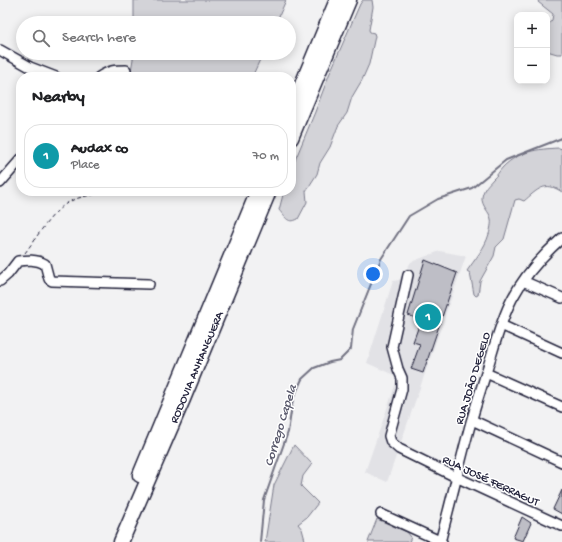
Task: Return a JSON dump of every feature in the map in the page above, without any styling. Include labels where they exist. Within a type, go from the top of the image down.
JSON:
[{"type":"highway","points":[[296,99],[337,0]]},
{"type":"highway","points":[[296,126],[348,0]]},
{"type":"highway","name":"RODOVIA ANHANGUERA","points":[[111,542],[256,196]]},
{"type":"highway","name":"RODOVIA ANHANGUERA","points":[[121,542],[183,399],[267,196]]},
{"type":"street","points":[[0,50],[16,59]]},
{"type":"street","points":[[18,60],[43,72]]},
{"type":"street","points":[[107,72],[112,70],[126,70]]},
{"type":"street","points":[[0,182],[16,165]]},
{"type":"street","name":"RUA JOÃO DEGELO","points":[[440,542],[472,420],[501,325],[513,297],[523,281],[552,247],[562,238]]},
{"type":"street","points":[[0,281],[8,274],[18,261],[32,260],[41,261],[45,264],[49,279],[52,281],[149,284]]},
{"type":"street","name":"RUA JOSÉ FERRAGUT","points":[[408,275],[392,347],[402,378],[402,389],[389,436],[391,442],[399,449],[410,455],[562,526]]},
{"type":"street","points":[[523,281],[562,298]]},
{"type":"street","points":[[501,325],[562,353]]},
{"type":"street","points":[[486,373],[562,408]]},
{"type":"street","points":[[472,420],[562,462]]},
{"type":"street","points":[[381,514],[440,542]]},
{"type":"path","points":[[18,261],[60,209],[77,198],[89,196]]},
{"type":"shaded area","points":[[134,0],[286,0],[279,16],[134,16]]},
{"type":"shaded area","points":[[363,0],[372,0],[373,7],[369,30],[370,32],[374,33],[375,36],[369,64],[352,97],[347,113],[338,126],[330,147],[320,163],[317,174],[306,191],[307,202],[298,219],[292,221],[285,218],[279,210],[283,196],[296,196],[296,158],[329,75]]},
{"type":"shaded area","points":[[539,0],[562,0],[562,54],[550,52],[550,22],[553,14],[538,2]]},
{"type":"shaded area","points":[[133,60],[260,60],[254,72],[131,72]]},
{"type":"shaded area","points":[[562,149],[562,192],[556,188],[546,187],[537,190],[524,201],[519,199],[515,200],[504,239],[496,247],[494,256],[480,281],[478,295],[476,296],[474,294],[470,273],[467,271],[485,244],[490,229],[490,216],[482,200],[485,188],[503,167],[515,157],[536,150]]},
{"type":"shaded area","points":[[440,251],[466,256],[387,482],[365,472],[398,377],[367,363],[393,281],[399,280],[411,262]]},
{"type":"shaded area","points":[[294,445],[312,464],[303,476],[301,486],[318,503],[307,517],[298,524],[302,529],[305,540],[304,542],[265,542],[274,485]]},
{"type":"shaded area","points":[[377,519],[407,532],[411,537],[409,542],[368,542]]},
{"type":"building","points":[[425,260],[457,273],[423,373],[411,369],[420,344],[413,342],[421,320],[408,315]]},
{"type":"building","points":[[562,490],[562,514],[553,509]]},
{"type":"building","points":[[522,517],[531,523],[523,541],[513,538]]},
{"type":"waterway","name":"Corrego Capela","points":[[260,542],[264,500],[288,432],[293,399],[302,379],[314,368],[340,360],[351,349],[353,329],[381,259],[409,216],[438,199],[472,188],[506,160],[562,138]]},
{"type":"place","name":"Audax co","points":[[428,317]]}]
